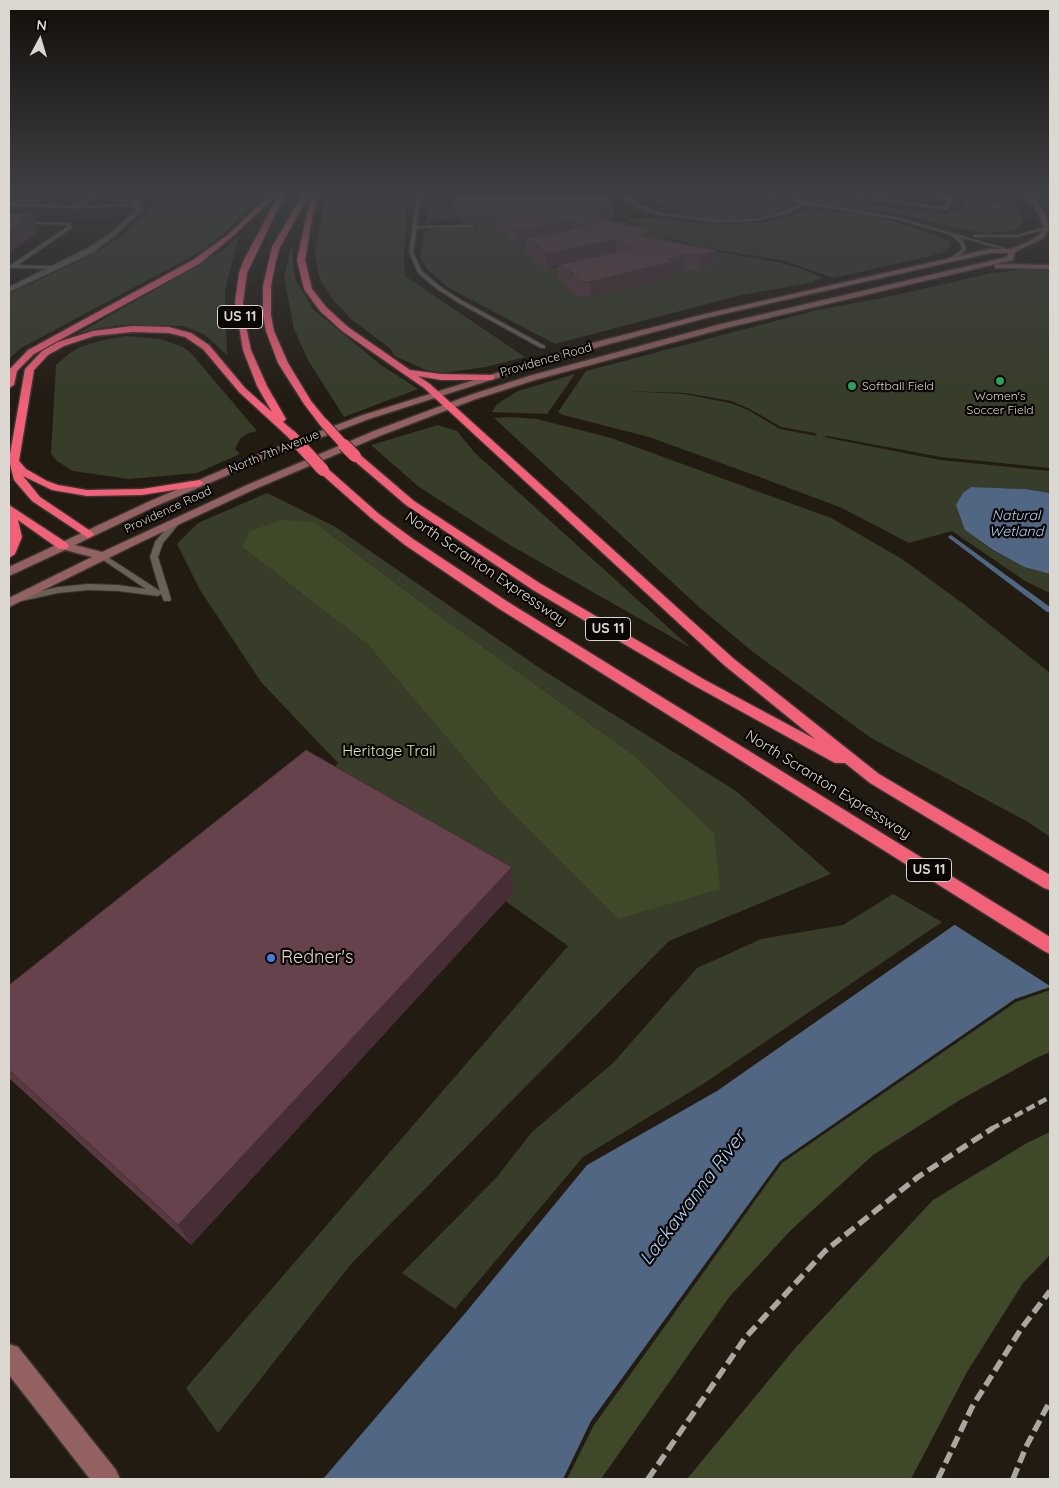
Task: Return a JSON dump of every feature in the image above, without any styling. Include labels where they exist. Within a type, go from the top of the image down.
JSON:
[{"type":"highway","points":[[9,385],[13,370],[31,352],[190,265]]},
{"type":"highway","name":"North Scranton Expressway","points":[[247,265],[241,287],[240,317],[242,334],[253,368],[275,409],[292,434],[324,470],[375,516],[447,568],[511,610],[1050,946]]},
{"type":"highway","name":"North Scranton Expressway","points":[[270,265],[266,307],[270,331],[283,363],[307,402],[324,423],[355,456],[388,485],[430,517],[529,582],[700,684],[875,779],[1050,883]]},
{"type":"highway","points":[[302,265],[308,289],[333,319],[436,394],[729,662],[875,779]]},
{"type":"highway","points":[[88,534],[36,499],[20,480],[14,460],[28,374],[33,363],[52,348],[71,340],[119,330],[169,330],[195,338],[206,347],[242,390],[292,434]]},
{"type":"highway","points":[[404,370],[441,377],[491,377]]},
{"type":"highway","points":[[14,460],[22,471],[31,477],[56,488],[72,491],[123,494],[199,483]]},
{"type":"highway","points":[[9,508],[63,546]]},
{"type":"highway","points":[[9,508],[16,537],[9,554]]},
{"type":"main road","name":"Providence Road","points":[[436,394],[613,340],[705,316],[926,265]]},
{"type":"main road","name":"Providence Road","points":[[103,556],[178,519],[328,453],[448,406],[532,378],[724,326],[980,265]]},
{"type":"main road","points":[[974,267],[1005,265]]},
{"type":"main road","points":[[1022,265],[1050,267]]},
{"type":"main road","name":"North 7th Avenue","points":[[9,572],[199,483],[314,436],[436,394]]},
{"type":"main road","points":[[88,534],[103,556]]},
{"type":"main road","points":[[63,546],[103,556]]},
{"type":"main road","points":[[12,601],[103,556]]},
{"type":"main road","points":[[9,1356],[107,1479]]},
{"type":"street","points":[[9,290],[61,265]]},
{"type":"lane","points":[[417,265],[426,278],[459,301],[543,346]]},
{"type":"lane","points":[[11,266],[56,268]]},
{"type":"lane","points":[[103,556],[167,599],[154,558],[159,542],[178,519]]},
{"type":"lane","points":[[12,601],[58,590],[88,586],[158,593]]},
{"type":"green space","points":[[69,265],[175,265],[21,348],[9,359],[9,294]]},
{"type":"green space","points":[[197,265],[231,265],[225,291],[227,355],[204,334],[182,326],[127,325],[99,328],[77,334]]},
{"type":"green space","points":[[287,265],[293,265],[296,281],[314,310],[381,365],[418,389],[344,417],[308,360],[294,329],[284,278]]},
{"type":"green space","points":[[317,265],[404,265],[405,276],[525,357],[486,367],[443,373],[426,370],[394,356],[391,349],[352,320],[333,300],[319,277]]},
{"type":"green space","points":[[425,265],[548,265],[553,268],[565,265],[592,265],[559,281],[590,297],[669,277],[666,274],[706,268],[700,265],[791,265],[823,278],[812,281],[815,282],[741,295],[555,344],[449,288]]},
{"type":"green space","points":[[798,265],[889,265],[833,278]]},
{"type":"green space","points":[[1021,270],[1050,271],[1050,468],[941,457],[828,436],[823,437],[940,460],[1050,471],[1050,493],[1025,489],[971,487],[965,530],[992,550],[1024,567],[1050,574],[1050,593],[1025,581],[952,531],[909,543],[842,508],[765,479],[649,437],[563,415],[558,412],[586,371],[817,310],[887,297],[992,273]],"holes":[[[624,391],[686,393],[731,401],[750,409],[781,427],[815,433],[817,436],[780,429],[748,410],[730,403],[684,394]]]},
{"type":"green space","points":[[125,336],[160,339],[183,347],[191,353],[257,431],[241,438],[235,449],[240,454],[197,473],[129,479],[73,471],[57,461],[51,454],[56,365],[80,347]]},
{"type":"green space","points":[[575,374],[547,414],[492,412],[497,404],[518,391]]},
{"type":"green space","points":[[494,418],[537,419],[611,438],[831,518],[902,559],[965,605],[1050,673],[1050,837],[1028,822],[871,738],[753,652],[699,607]]},
{"type":"green space","points":[[438,425],[457,431],[475,453],[691,648],[510,545],[419,487],[371,445]]},
{"type":"green space","name":"Heritage Trail","points":[[267,493],[334,526],[541,669],[736,791],[831,874],[669,941],[351,1264],[218,1433],[186,1388],[568,946],[329,774],[338,763],[261,682],[200,590],[177,544],[198,523]],"holes":[[[314,522],[418,600],[635,756],[714,833],[618,919],[500,801],[368,645],[242,547]]]},
{"type":"green space","points":[[282,520],[314,522],[418,600],[635,756],[714,833],[720,889],[618,919],[500,801],[368,645],[242,547],[250,531]]},
{"type":"green space","points":[[893,894],[942,922],[703,1084],[583,1157],[455,1309],[402,1273],[496,1178],[532,1132],[613,1063],[697,968],[761,939],[843,925]]},
{"type":"green space","points":[[1050,990],[1050,1052],[960,1100],[873,1155],[791,1230],[730,1296],[601,1479],[567,1479],[594,1425],[782,1163],[1016,1002]]},
{"type":"green space","points":[[1050,1132],[1050,1255],[1023,1283],[967,1372],[911,1479],[687,1479],[797,1346],[933,1200],[1027,1143]]},
{"type":"water","name":"Natural Wetland","points":[[971,487],[1025,489],[1050,493],[1050,574],[1024,567],[993,550],[965,530],[956,505],[963,493]]},
{"type":"water","name":"Lackawanna River","points":[[1050,873],[1050,987],[1015,999],[780,1161],[591,1421],[563,1479],[323,1479],[467,1311],[587,1165],[717,1091],[980,907]]},
{"type":"pier","points":[[1050,870],[1050,986],[952,923],[1024,877]]},
{"type":"building","points":[[559,265],[658,265],[590,282],[582,282],[570,275],[575,274]]},
{"type":"building","name":"Redner's","points":[[306,750],[512,867],[178,1225],[9,1070],[9,985]]},
{"type":"waterway","points":[[951,537],[1050,610]]},
{"type":"railway","points":[[991,1129],[1050,1097]]},
{"type":"railway","points":[[648,1479],[745,1338],[825,1251],[918,1177],[993,1128]]},
{"type":"railway","points":[[938,1479],[972,1407],[1021,1329],[1050,1291]]},
{"type":"railway","points":[[1013,1479],[1026,1447],[1050,1401]]},
{"type":"place","name":"Women's Soccer Field","points":[[1000,381]]},
{"type":"place","name":"Softball Field","points":[[852,386]]},
{"type":"place","name":"Redner's","points":[[271,958]]}]
